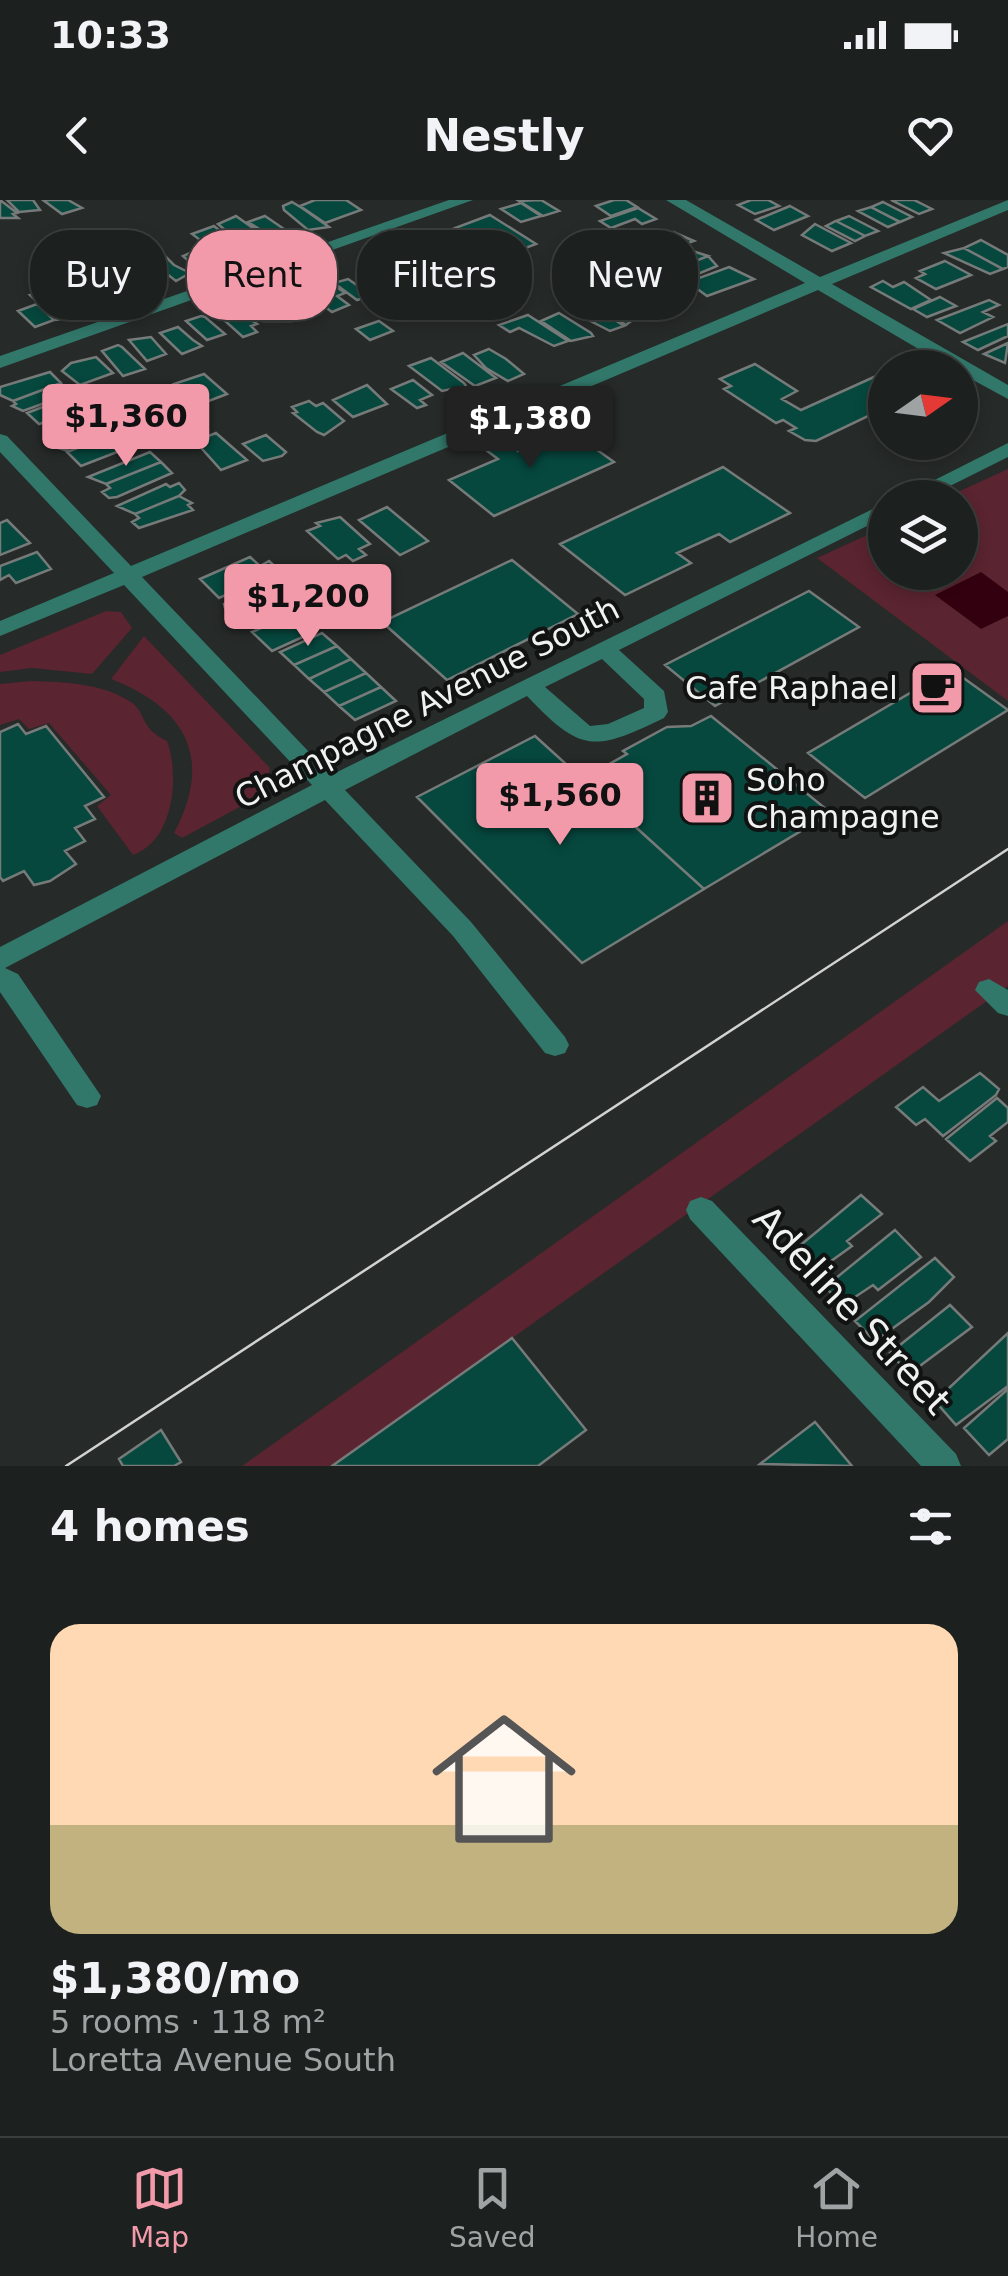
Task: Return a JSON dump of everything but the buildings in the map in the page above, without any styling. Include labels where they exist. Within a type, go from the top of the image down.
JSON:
[{"type":"street","points":[[0,362],[465,200]]},
{"type":"street","points":[[674,200],[1008,393]]},
{"type":"street","points":[[972,200],[1000,207]]},
{"type":"street","points":[[0,629],[1000,207]]},
{"type":"street","points":[[0,440],[462,929],[555,1046]]},
{"type":"street","points":[[945,480],[1008,449]]},
{"type":"street","name":"Champagne Avenue South","points":[[0,959],[529,685],[868,517]]},
{"type":"street","points":[[529,685],[574,730],[590,737],[608,736],[656,712],[656,697],[604,648]]},
{"type":"street","points":[[0,977],[8,982],[87,1096]]},
{"type":"street","name":"Adeline Street","points":[[701,1210],[944,1466]]},
{"type":"shaded area","points":[[1008,469],[1008,701],[817,558],[868,535],[868,590],[978,590],[978,483]]},
{"type":"shaded area","points":[[978,574],[1008,592],[1008,616],[981,629],[935,595],[945,590],[978,590]]},
{"type":"shaded area","points":[[106,611],[121,612],[132,628],[92,674],[32,668],[0,672],[0,655]]},
{"type":"shaded area","points":[[144,636],[270,768],[264,794],[182,838],[174,833],[192,781],[186,739],[158,705],[111,679]]},
{"type":"shaded area","points":[[31,681],[82,685],[120,696],[136,706],[152,731],[167,741],[173,772],[170,806],[165,822],[147,848],[133,855],[97,806],[111,795],[49,723],[29,729],[19,719],[0,725],[0,684]]},
{"type":"shaded area","points":[[1008,921],[1008,986],[332,1466],[242,1466]]},
{"type":"tram line","points":[[66,1466],[1008,849]]},
{"type":"place","name":"Cafe Raphael","points":[[937,688]]},
{"type":"place","name":"Soho Champagne","points":[[707,798]]}]
